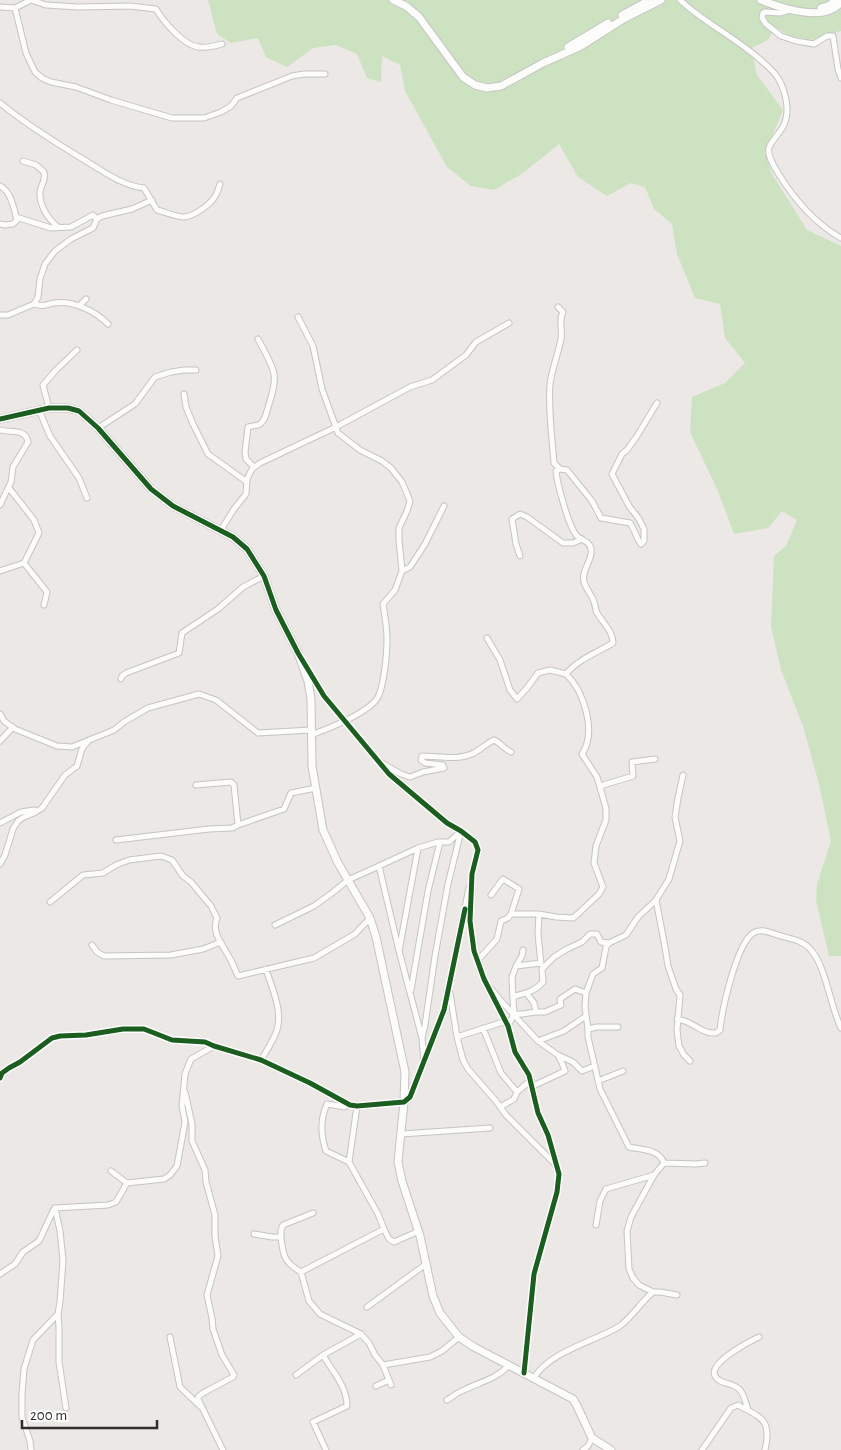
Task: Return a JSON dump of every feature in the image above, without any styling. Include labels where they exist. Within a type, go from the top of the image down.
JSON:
[{"type":"street","points":[[6,0],[2,7],[14,8],[32,0],[46,5],[78,7],[130,6],[156,9],[163,22],[186,42],[197,48],[222,44]]},
{"type":"street","points":[[14,8],[25,0]]},
{"type":"street","points":[[393,0],[406,6],[419,17],[463,77],[475,85],[487,88],[501,86],[543,63],[581,46],[624,18],[661,0]]},
{"type":"street","points":[[403,0],[416,8],[463,70],[477,82],[493,84],[574,44],[615,18],[650,0]]},
{"type":"street","points":[[680,0],[745,47],[778,78],[786,98],[787,112],[785,123],[769,149],[770,156],[784,183],[804,208],[826,229],[841,238]]},
{"type":"street","points":[[761,0],[790,10],[808,12],[828,11],[838,6],[841,2]]},
{"type":"street","points":[[772,0],[786,5],[821,8],[830,5],[835,0]]},
{"type":"street","points":[[14,8],[26,53],[35,72],[42,78],[172,118],[204,118],[221,112],[231,106],[238,98],[292,76],[325,74]]},
{"type":"street","points":[[790,10],[765,12],[762,18],[766,24],[782,36],[796,41],[814,44],[827,36],[833,36],[841,78]]},
{"type":"street","points":[[0,103],[22,121],[93,165],[124,183],[144,188],[157,210],[182,217],[190,216],[216,196],[220,184]]},
{"type":"street","points":[[23,161],[36,165],[44,172],[44,181],[40,192],[43,206],[51,222],[58,227]]},
{"type":"street","points":[[0,186],[4,188],[17,220],[13,224],[0,224]]},
{"type":"street","points":[[0,315],[8,315],[34,304],[38,297],[40,279],[45,264],[55,251],[71,239],[93,228],[97,219],[102,216],[132,209],[152,200]]},
{"type":"street","points":[[16,217],[43,226],[58,227],[71,226],[93,215],[97,219]]},
{"type":"street","points":[[79,306],[86,299]]},
{"type":"street","points":[[34,304],[43,307],[54,303],[79,306],[100,317],[108,324]]},
{"type":"street","points":[[558,307],[563,312],[560,323],[562,337],[550,384],[554,463],[560,468],[567,470],[574,478],[592,501],[601,518],[630,523],[642,544],[644,541],[644,529],[612,474],[622,454],[637,436],[657,403]]},
{"type":"street","points":[[0,714],[13,727],[57,746],[72,747],[114,730],[148,708],[199,694],[216,700],[258,732],[311,733],[330,729],[358,714],[376,700],[383,683],[387,640],[383,604],[395,590],[402,571],[399,528],[410,501],[402,482],[391,468],[382,461],[360,450],[338,432],[322,389],[313,346],[298,317]]},
{"type":"street","points":[[221,530],[246,494],[247,479],[254,467],[336,427],[410,387],[432,380],[466,356],[476,342],[509,324]]},
{"type":"street","points":[[254,467],[246,459],[248,427],[258,426],[263,422],[274,388],[275,372],[258,339]]},
{"type":"street","points":[[49,408],[43,385],[77,350]]},
{"type":"street","points":[[98,428],[135,404],[154,378],[171,372],[196,370]]},
{"type":"street","points":[[184,394],[186,407],[208,454],[247,482]]},
{"type":"street","points":[[0,419],[49,408],[68,408],[79,411],[98,428],[151,489],[173,506],[233,536],[247,549],[264,576],[276,610],[298,653],[324,696],[389,774],[447,823],[475,842],[478,850],[444,1010],[410,1097],[404,1102],[357,1106],[346,1104],[310,1083],[261,1060],[205,1042],[172,1040],[144,1029],[123,1029],[52,1038],[2,1073],[0,1078]]},
{"type":"street","points":[[39,410],[50,436],[79,478],[87,498]]},
{"type":"street","points":[[0,430],[24,434],[28,438],[28,442],[13,467],[11,482],[0,505]]},
{"type":"street","points":[[560,468],[556,471],[556,480],[572,526],[577,536],[588,543],[591,548],[590,559],[584,569],[587,589],[594,602],[596,612],[613,638],[613,643],[570,669],[566,674]]},
{"type":"street","points":[[0,571],[24,563],[39,533],[34,520],[8,488]]},
{"type":"street","points":[[402,571],[410,567],[425,544],[444,506]]},
{"type":"street","points":[[520,556],[512,519],[520,514],[563,543],[573,543],[582,539]]},
{"type":"street","points":[[24,563],[47,592],[44,606]]},
{"type":"street","points":[[121,679],[126,673],[179,653],[182,633],[218,609],[242,587],[264,576]]},
{"type":"street","points":[[487,638],[500,660],[510,690],[517,699],[538,673],[550,670],[566,674],[574,681],[582,695],[589,734],[587,747],[582,754],[597,777],[606,808],[606,820],[596,846],[594,863],[602,887],[599,894],[573,918],[539,914],[511,914]]},
{"type":"street","points":[[298,653],[308,681],[311,699],[312,766],[323,830],[338,863],[370,918],[376,937],[401,1051],[405,1072],[398,1162],[402,1182],[418,1232],[433,1296],[440,1313],[459,1337],[572,1399],[592,1438],[611,1450]]},
{"type":"street","points":[[0,741],[13,727]]},
{"type":"street","points":[[375,759],[410,777],[423,772],[444,768],[443,765],[425,763],[421,760],[422,756],[462,758],[475,753],[494,740],[511,752]]},
{"type":"street","points":[[0,864],[5,855],[13,829],[18,821],[24,816],[42,808],[65,775],[77,766],[82,749],[88,741]]},
{"type":"street","points":[[600,786],[633,776],[632,762],[655,758]]},
{"type":"street","points":[[542,969],[554,956],[582,942],[590,934],[597,934],[601,942],[609,943],[626,935],[638,917],[656,900],[669,879],[680,841],[676,817],[683,776]]},
{"type":"street","points":[[196,785],[231,782],[234,785],[238,825]]},
{"type":"street","points":[[116,840],[232,828],[284,809],[291,793],[316,788]]},
{"type":"street","points":[[0,823],[21,812],[42,808]]},
{"type":"street","points":[[275,925],[314,906],[348,880],[418,848],[440,842],[449,842],[461,831]]},
{"type":"street","points":[[422,1038],[448,884],[461,831]]},
{"type":"street","points":[[410,993],[428,891],[440,842]]},
{"type":"street","points":[[399,951],[418,848]]},
{"type":"street","points":[[50,902],[83,875],[103,872],[130,860],[161,856],[172,860],[183,876],[191,882],[211,906],[217,918],[215,922],[216,933],[238,976],[314,958],[355,934],[370,918]]},
{"type":"street","points":[[379,866],[422,1038],[424,1063]]},
{"type":"street","points":[[472,874],[470,921],[474,951],[484,979],[508,1026],[509,1036],[515,1052],[531,1080],[538,1113],[548,1135],[559,1174],[557,1192],[534,1274],[524,1373]]},
{"type":"street","points":[[478,960],[497,939],[501,921],[508,918],[511,914],[519,889],[503,879],[490,895]]},
{"type":"street","points":[[656,900],[668,966],[680,996],[678,1019],[679,1046],[690,1061]]},
{"type":"street","points":[[513,999],[515,996],[527,994],[543,982],[538,934],[539,914]]},
{"type":"street","points":[[678,1019],[691,1023],[705,1032],[716,1033],[720,1030],[725,999],[743,943],[754,932],[761,930],[805,943],[812,950],[823,973],[830,1000],[841,1028]]},
{"type":"street","points":[[92,946],[96,952],[104,956],[170,955],[203,950],[221,942]]},
{"type":"street","points":[[609,943],[604,953],[602,968],[593,974],[586,993],[585,1007],[588,1037],[594,1066],[600,1089],[629,1147],[656,1152],[662,1157],[664,1163]]},
{"type":"street","points":[[508,1026],[514,1014],[512,977],[523,950]]},
{"type":"street","points":[[516,966],[541,962]]},
{"type":"street","points":[[261,1060],[276,1034],[279,1020],[277,1005],[266,969]]},
{"type":"street","points":[[484,979],[538,1041],[573,1062],[582,1071],[594,1066]]},
{"type":"street","points":[[450,987],[450,999],[457,1037],[468,1069],[522,1132],[555,1164]]},
{"type":"street","points":[[514,1014],[544,1012],[556,1008],[561,1005],[560,999],[575,989],[586,993]]},
{"type":"street","points":[[527,994],[534,1003],[536,1012]]},
{"type":"street","points":[[538,1041],[564,1032],[586,1016]]},
{"type":"street","points":[[457,1037],[503,1022],[508,1026]]},
{"type":"street","points":[[588,1029],[618,1026]]},
{"type":"street","points":[[483,1028],[501,1073],[517,1092]]},
{"type":"street","points":[[55,1208],[108,1205],[116,1202],[127,1183],[164,1179],[170,1175],[177,1166],[185,1122],[182,1106],[185,1074],[191,1059],[214,1046]]},
{"type":"street","points":[[533,1086],[565,1071],[558,1054]]},
{"type":"street","points":[[598,1081],[623,1071]]},
{"type":"street","points":[[500,1107],[514,1099],[517,1092],[531,1080]]},
{"type":"street","points":[[183,1088],[185,1089],[192,1124],[192,1141],[205,1170],[206,1182],[215,1215],[215,1236],[218,1256],[207,1295],[213,1328],[222,1354],[234,1375],[198,1397],[223,1450]]},
{"type":"street","points":[[346,1104],[345,1107],[326,1104],[323,1112],[322,1136],[326,1151],[349,1162]]},
{"type":"street","points":[[357,1106],[349,1162],[378,1214],[389,1239],[394,1242],[418,1232]]},
{"type":"street","points":[[401,1134],[490,1128]]},
{"type":"street","points":[[664,1163],[705,1163]]},
{"type":"street","points":[[664,1163],[654,1175],[631,1217],[628,1231],[630,1269],[633,1278],[639,1285],[652,1292],[677,1295]]},
{"type":"street","points":[[112,1171],[127,1183]]},
{"type":"street","points":[[596,1225],[600,1200],[606,1189],[654,1175]]},
{"type":"street","points":[[0,1274],[15,1264],[22,1252],[39,1241],[55,1208]]},
{"type":"street","points":[[55,1208],[63,1260],[58,1314],[59,1362],[66,1408]]},
{"type":"street","points":[[314,1213],[282,1225],[281,1237],[285,1261],[300,1272],[308,1301],[320,1314],[361,1334],[369,1343],[383,1365],[390,1383],[376,1386]]},
{"type":"street","points":[[300,1272],[384,1229]]},
{"type":"street","points":[[254,1234],[272,1238],[281,1237]]},
{"type":"street","points":[[367,1307],[426,1264]]},
{"type":"street","points":[[534,1378],[539,1370],[550,1361],[622,1325],[652,1292]]},
{"type":"street","points":[[31,1450],[22,1417],[24,1369],[33,1340],[58,1314]]},
{"type":"street","points":[[296,1375],[323,1355],[361,1334]]},
{"type":"street","points":[[170,1337],[180,1387],[202,1408]]},
{"type":"street","points":[[383,1365],[430,1357],[442,1351],[459,1337]]},
{"type":"street","points":[[748,1411],[740,1390],[735,1386],[718,1380],[714,1372],[716,1365],[742,1345],[759,1337]]},
{"type":"street","points":[[323,1355],[343,1388],[347,1399],[347,1406],[313,1422],[326,1450]]},
{"type":"street","points":[[447,1400],[463,1390],[494,1378],[509,1365]]},
{"type":"street","points":[[702,1450],[731,1408],[738,1405],[762,1418],[766,1424],[765,1450]]},
{"type":"street","points":[[583,1450],[588,1446],[592,1438]]},
{"type":"green space","points":[[208,0],[841,0],[841,31],[812,40],[790,36],[775,27],[768,40],[751,48],[757,75],[783,110],[765,153],[772,174],[807,230],[841,246],[841,956],[829,956],[816,900],[817,884],[831,841],[819,784],[803,726],[781,670],[771,626],[774,556],[786,546],[797,520],[782,511],[768,528],[734,534],[718,491],[690,432],[692,397],[725,383],[745,363],[725,338],[720,304],[695,298],[677,254],[672,224],[654,209],[645,187],[631,183],[607,196],[578,177],[559,144],[523,173],[494,190],[471,186],[447,167],[405,91],[400,65],[382,56],[381,82],[367,78],[357,54],[336,45],[313,48],[287,67],[266,57],[258,38],[231,43],[217,34]]},
{"type":"cycle path","points":[[0,419],[49,408],[68,408],[79,411],[98,428],[151,489],[173,506],[233,537],[247,549],[264,576],[276,610],[298,653],[324,696],[389,774],[447,823],[475,842],[478,850],[472,874],[470,921],[474,951],[484,979],[508,1026],[515,1052],[529,1075],[538,1113],[548,1135],[559,1174],[557,1192],[534,1274],[524,1373]]},
{"type":"cycle path","points":[[0,1078],[2,1073],[52,1038],[123,1029],[144,1029],[172,1040],[205,1042],[261,1060],[310,1083],[350,1105],[404,1102],[410,1097],[444,1010],[465,909]]}]
